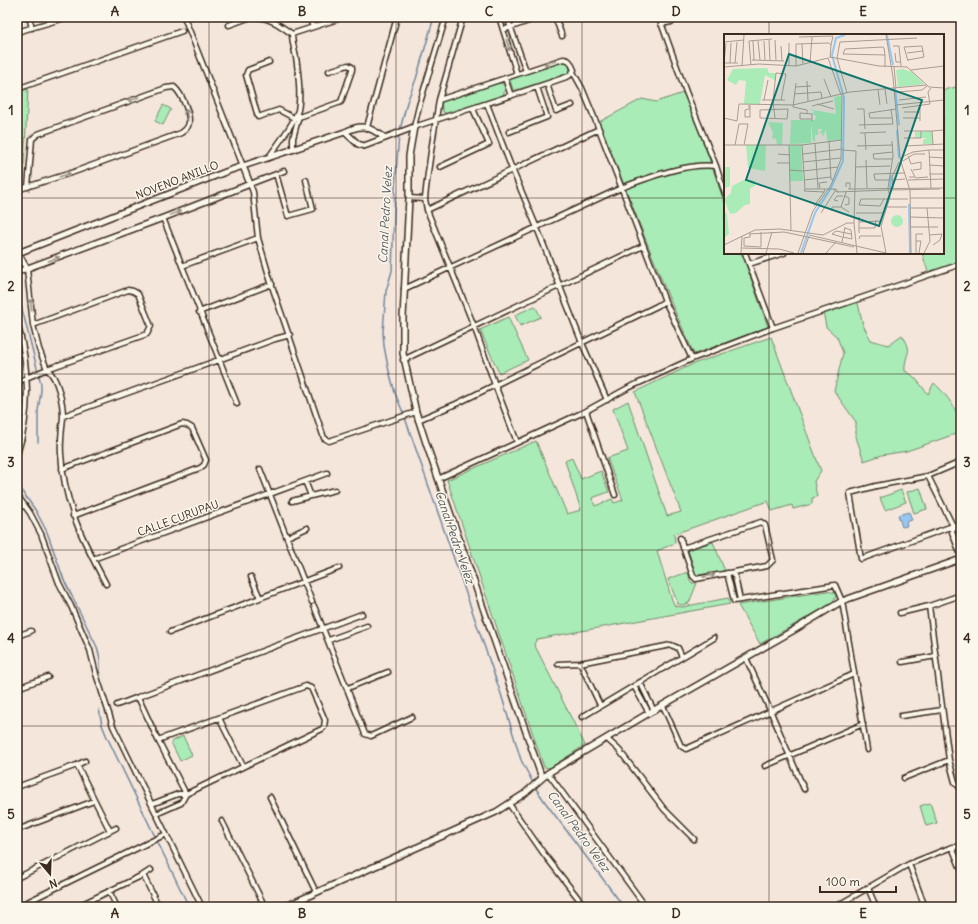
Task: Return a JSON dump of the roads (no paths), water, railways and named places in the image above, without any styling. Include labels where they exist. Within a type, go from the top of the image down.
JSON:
[{"type":"street","points":[[29,17],[32,28]]},
{"type":"street","points":[[17,32],[68,17]]},
{"type":"street","points":[[184,17],[253,192],[258,238],[324,438],[329,441],[414,413]]},
{"type":"street","points":[[229,26],[251,17]]},
{"type":"street","points":[[259,17],[266,18],[279,24],[292,34]]},
{"type":"street","points":[[309,17],[313,27]]},
{"type":"street","points":[[292,34],[344,17]]},
{"type":"street","points":[[384,137],[367,126],[397,17]]},
{"type":"street","points":[[446,17],[419,106],[409,156],[403,318],[404,360],[414,413],[418,420],[542,778]]},
{"type":"street","points":[[463,17],[439,100],[425,199],[427,210],[474,326],[494,385],[517,442]]},
{"type":"street","points":[[498,17],[517,74]]},
{"type":"street","points":[[507,17],[526,71]]},
{"type":"street","points":[[503,30],[540,17]]},
{"type":"street","points":[[555,17],[562,36]]},
{"type":"street","points":[[659,17],[686,92],[716,166],[724,191]]},
{"type":"street","points":[[661,24],[671,22],[682,17]]},
{"type":"street","points":[[17,90],[182,31]]},
{"type":"street","points":[[292,34],[299,79],[299,101],[293,138],[293,150]]},
{"type":"street","points":[[439,100],[566,59],[571,62],[573,72],[582,88],[599,129],[665,301],[692,359]]},
{"type":"street","points":[[269,62],[246,72],[258,117],[279,110],[297,118]]},
{"type":"street","points":[[268,158],[297,118],[341,102],[352,67],[348,65],[329,71]]},
{"type":"street","points":[[345,132],[358,144],[368,145],[384,137],[547,84],[569,76],[573,72]]},
{"type":"street","points":[[505,78],[511,96]]},
{"type":"street","points":[[547,84],[556,111],[572,105]]},
{"type":"street","points":[[17,190],[28,187],[74,172],[186,130],[188,125],[187,112],[178,90],[174,87],[166,88],[38,134],[32,139],[28,187]]},
{"type":"street","points":[[509,132],[547,117],[537,87]]},
{"type":"street","points":[[487,104],[537,228],[558,286],[608,400]]},
{"type":"street","points":[[440,167],[489,144],[473,109]]},
{"type":"street","name":"NOVENO ANILLO","points":[[18,253],[243,166],[354,128],[367,126]]},
{"type":"street","points":[[427,210],[599,129]]},
{"type":"street","points":[[404,289],[621,188],[642,180],[688,167],[703,165],[716,166]]},
{"type":"street","points":[[17,272],[284,171]]},
{"type":"street","points":[[276,174],[288,216],[313,209],[306,180]]},
{"type":"street","points":[[408,198],[425,199]]},
{"type":"street","points":[[163,218],[199,312],[237,404]]},
{"type":"street","points":[[182,266],[258,238]]},
{"type":"street","points":[[404,360],[643,246]]},
{"type":"street","points":[[18,253],[27,269],[33,325],[39,349],[47,369],[51,372],[56,381],[63,416],[60,448],[62,469],[73,516],[92,559],[106,584]]},
{"type":"street","points":[[745,254],[773,328]]},
{"type":"street","points":[[749,264],[781,254]]},
{"type":"street","points":[[438,479],[586,411],[628,388],[692,359],[773,328],[961,264]]},
{"type":"street","points":[[199,312],[272,284]]},
{"type":"street","points":[[17,382],[47,369],[147,334],[151,326],[138,294],[128,290],[33,325]]},
{"type":"street","points":[[418,420],[456,404],[665,301]]},
{"type":"street","points":[[17,321],[24,353],[27,401],[22,439],[17,455]]},
{"type":"street","points":[[63,416],[290,335]]},
{"type":"street","points":[[586,411],[614,495]]},
{"type":"street","points":[[62,469],[182,424],[192,428],[206,460],[204,465],[200,468],[73,516]]},
{"type":"street","points":[[17,432],[23,430]]},
{"type":"street","points":[[961,462],[928,476],[876,486],[850,493],[862,559],[961,523]]},
{"type":"street","points":[[260,469],[366,734],[371,736],[412,717]]},
{"type":"street","name":"CALLE CURUPAU","points":[[92,559],[327,473]]},
{"type":"street","points":[[928,476],[953,526],[959,530],[961,534]]},
{"type":"street","points":[[305,481],[311,496]]},
{"type":"street","points":[[292,501],[335,490]]},
{"type":"street","points":[[17,496],[30,513],[41,534],[59,583],[71,606],[90,650],[96,674],[113,726],[202,907]]},
{"type":"street","points":[[17,507],[25,506]]},
{"type":"street","points":[[680,538],[683,548],[694,578],[767,566],[772,560],[765,525],[761,522],[683,548]]},
{"type":"street","points":[[284,907],[496,812],[527,791],[548,773],[842,601],[961,558],[952,532],[953,526]]},
{"type":"street","points":[[287,537],[308,528]]},
{"type":"street","points":[[170,632],[339,568]]},
{"type":"street","points":[[734,572],[740,600]]},
{"type":"street","points":[[727,573],[734,601],[835,585],[842,601],[867,750]]},
{"type":"street","points":[[251,577],[260,598]]},
{"type":"street","points":[[900,612],[929,606],[961,595]]},
{"type":"street","points":[[929,606],[949,760],[955,782],[961,789]]},
{"type":"street","points":[[117,705],[362,614]]},
{"type":"street","points":[[329,640],[367,626]]},
{"type":"street","points":[[17,636],[31,631]]},
{"type":"street","points":[[582,717],[714,638]]},
{"type":"street","points":[[558,664],[580,663],[671,645],[678,648],[682,657]]},
{"type":"street","points":[[902,662],[936,656]]},
{"type":"street","points":[[746,658],[804,789]]},
{"type":"street","points":[[580,663],[600,706]]},
{"type":"street","points":[[348,688],[388,672]]},
{"type":"street","points":[[664,706],[681,746],[686,749],[770,710],[854,674]]},
{"type":"street","points":[[17,688],[48,677]]},
{"type":"street","points":[[640,682],[652,712]]},
{"type":"street","points":[[152,804],[178,794],[186,794],[325,728],[324,720],[312,690],[306,686],[158,740]]},
{"type":"street","points":[[634,686],[652,712]]},
{"type":"street","points":[[138,697],[186,794]]},
{"type":"street","points":[[901,716],[942,710]]},
{"type":"street","points":[[219,718],[243,766]]},
{"type":"street","points":[[765,766],[863,724]]},
{"type":"street","points":[[606,739],[619,750],[664,809],[694,839]]},
{"type":"street","points":[[904,778],[949,760]]},
{"type":"street","points":[[17,787],[85,761]]},
{"type":"street","points":[[77,765],[94,802],[110,831]]},
{"type":"street","points":[[548,773],[646,907]]},
{"type":"street","points":[[156,814],[181,803],[186,794]]},
{"type":"street","points":[[270,797],[316,892]]},
{"type":"street","points":[[17,830],[94,802]]},
{"type":"street","points":[[509,804],[544,854],[585,907]]},
{"type":"street","points":[[222,821],[265,907]]},
{"type":"street","points":[[17,878],[116,828]]},
{"type":"street","points":[[17,907],[166,834]]},
{"type":"street","points":[[952,847],[961,869]]},
{"type":"street","points":[[835,907],[909,864],[952,847],[961,847]]},
{"type":"street","points":[[909,864],[925,907]]},
{"type":"street","points":[[76,907],[151,870]]},
{"type":"street","points":[[143,875],[159,907]]},
{"type":"street","points":[[868,888],[876,907]]},
{"type":"street","points":[[109,891],[117,907]]},
{"type":"water","points":[[909,512],[912,520],[906,522],[907,526],[902,527],[898,515]]},
{"type":"waterway","name":"Canal Pedro Velez","points":[[400,130],[407,102],[416,79],[434,17]]},
{"type":"waterway","name":"Canal Pedro Velez","points":[[399,134],[395,188],[392,271],[386,291],[383,332],[388,367],[395,393],[501,694],[521,760],[533,783]]},
{"type":"waterway","points":[[17,289],[41,384],[38,411],[38,442]]},
{"type":"waterway","points":[[17,484],[36,511],[47,532],[64,580],[97,647],[100,662],[99,678]]},
{"type":"waterway","points":[[99,709],[102,725],[107,737],[189,907]]},
{"type":"waterway","name":"Canal Pedro Velez","points":[[535,787],[624,907]]}]
